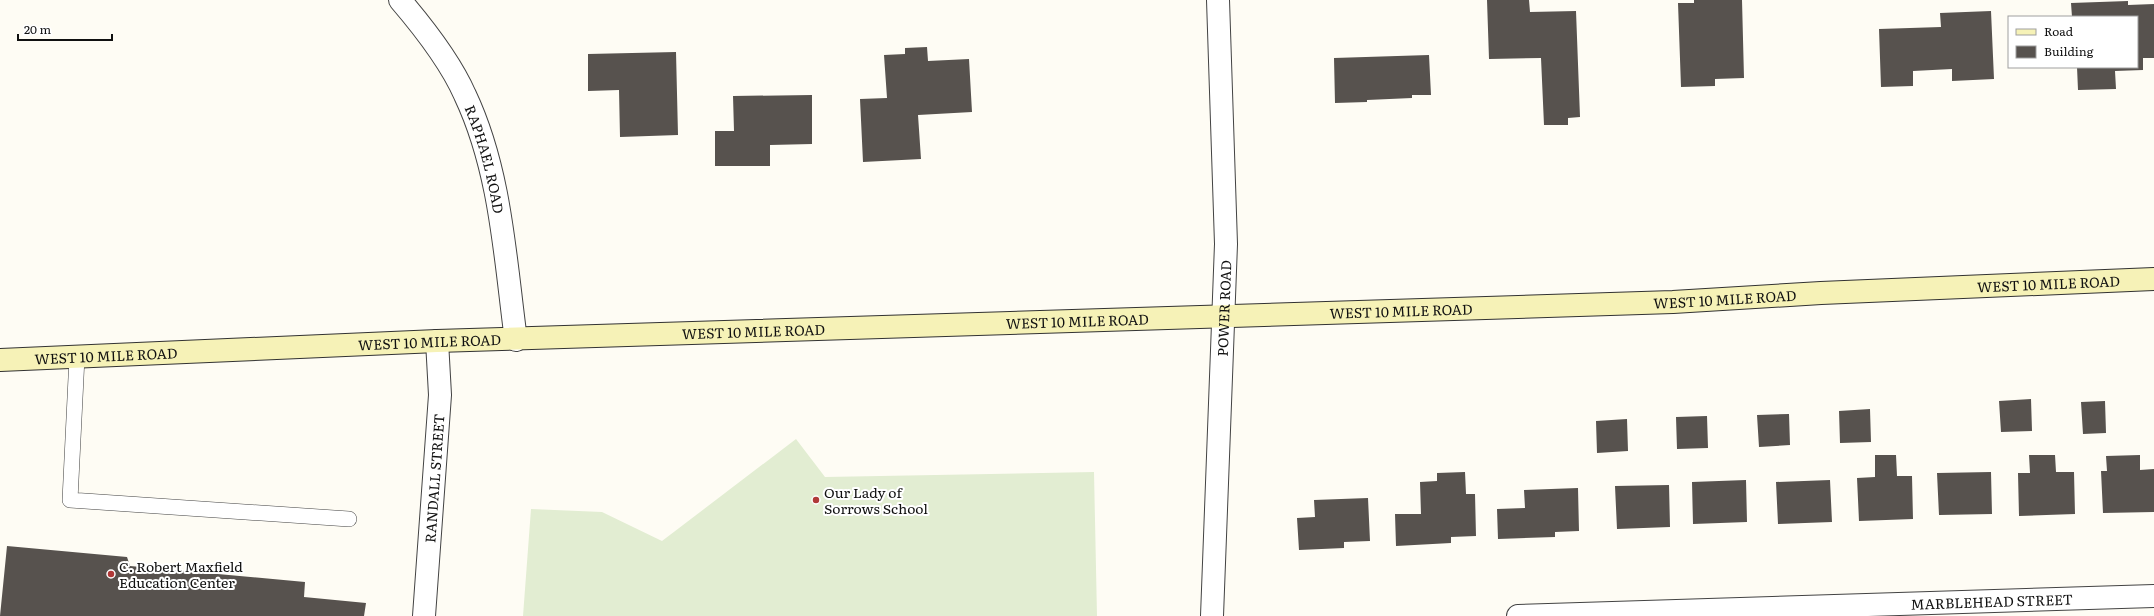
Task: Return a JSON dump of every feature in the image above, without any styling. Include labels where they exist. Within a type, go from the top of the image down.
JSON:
[{"type":"street","name":"RAPHAEL ROAD","points":[[400,0],[451,70],[465,94],[478,128],[491,172],[498,204],[516,340]]},
{"type":"street","name":"POWER ROAD","points":[[1212,616],[1226,244],[1218,0]]},
{"type":"street","name":"WEST 10 MILE ROAD","points":[[0,360],[438,341],[516,340],[1673,302],[1829,293],[2154,279]]},
{"type":"street","name":"RANDALL STREET","points":[[424,616],[440,395],[438,341]]},
{"type":"street","name":"MARBLEHEAD STREET","points":[[1518,616],[2154,596]]},
{"type":"lane","points":[[77,357],[70,500],[349,519]]},
{"type":"green space","points":[[796,439],[825,477],[1094,472],[1097,616],[523,616],[531,509],[602,512],[662,541]]},
{"type":"building","points":[[1487,0],[1529,0],[1530,12],[1576,11],[1580,117],[1568,118],[1568,125],[1544,125],[1541,58],[1489,59]]},
{"type":"building","points":[[1694,0],[1742,0],[1744,78],[1715,79],[1715,86],[1681,87],[1678,3],[1694,3]]},
{"type":"building","points":[[2128,1],[2128,5],[2154,4],[2154,58],[2143,58],[2143,70],[2115,71],[2116,89],[2078,90],[2077,68],[2138,68],[2138,16],[2072,16],[2071,3]]},
{"type":"building","points":[[1991,11],[1994,79],[1952,81],[1952,69],[1913,71],[1913,86],[1881,87],[1879,29],[1941,27],[1940,13]]},
{"type":"building","points":[[927,47],[928,61],[969,59],[972,112],[918,115],[921,159],[863,162],[860,99],[887,98],[884,55],[905,54],[905,48]]},
{"type":"building","points":[[676,52],[678,135],[620,137],[619,90],[588,91],[588,54]]},
{"type":"building","points":[[1429,55],[1431,95],[1412,95],[1412,98],[1367,100],[1367,102],[1335,103],[1334,58]]},
{"type":"building","points":[[812,95],[812,144],[770,145],[770,166],[715,166],[715,131],[734,131],[733,96]]},
{"type":"building","points":[[2031,399],[2032,431],[2001,432],[1999,401]]},
{"type":"building","points":[[2105,401],[2106,433],[2083,434],[2081,402]]},
{"type":"building","points":[[1870,409],[1871,442],[1840,443],[1839,411]]},
{"type":"building","points":[[1789,414],[1790,445],[1759,447],[1757,415]]},
{"type":"building","points":[[1707,416],[1708,448],[1677,449],[1676,417]]},
{"type":"building","points":[[1627,419],[1628,451],[1597,453],[1596,421]]},
{"type":"building","points":[[1875,455],[1896,455],[1897,476],[1912,476],[1913,519],[1859,521],[1857,478],[1875,477]]},
{"type":"building","points":[[2029,455],[2055,455],[2056,472],[2074,472],[2075,514],[2019,516],[2018,473],[2030,473]]},
{"type":"building","points":[[2140,455],[2140,470],[2154,469],[2154,512],[2103,513],[2101,471],[2107,471],[2106,456]]},
{"type":"building","points":[[1465,472],[1466,494],[1475,494],[1476,536],[1451,537],[1451,543],[1396,546],[1395,514],[1421,514],[1420,482],[1437,481],[1437,473]]},
{"type":"building","points":[[1991,472],[1992,514],[1939,515],[1937,473]]},
{"type":"building","points":[[1746,480],[1747,522],[1693,524],[1692,482]]},
{"type":"building","points":[[1830,480],[1832,522],[1778,524],[1776,482]]},
{"type":"building","points":[[1669,485],[1670,527],[1617,529],[1615,486]]},
{"type":"building","points":[[1578,488],[1579,531],[1555,532],[1555,537],[1498,539],[1497,509],[1525,508],[1524,490]]},
{"type":"building","points":[[1368,498],[1370,541],[1344,542],[1344,548],[1299,550],[1297,518],[1315,517],[1314,500]]},
{"type":"building","name":"C. Robert Maxfield Education Center","points":[[7,546],[127,557],[130,566],[305,582],[304,597],[366,603],[364,616],[0,616]]},
{"type":"place","name":"Our Lady of Sorrows School","points":[[816,500]]},
{"type":"place","name":"C. Robert Maxfield Education Center","points":[[111,574]]}]
